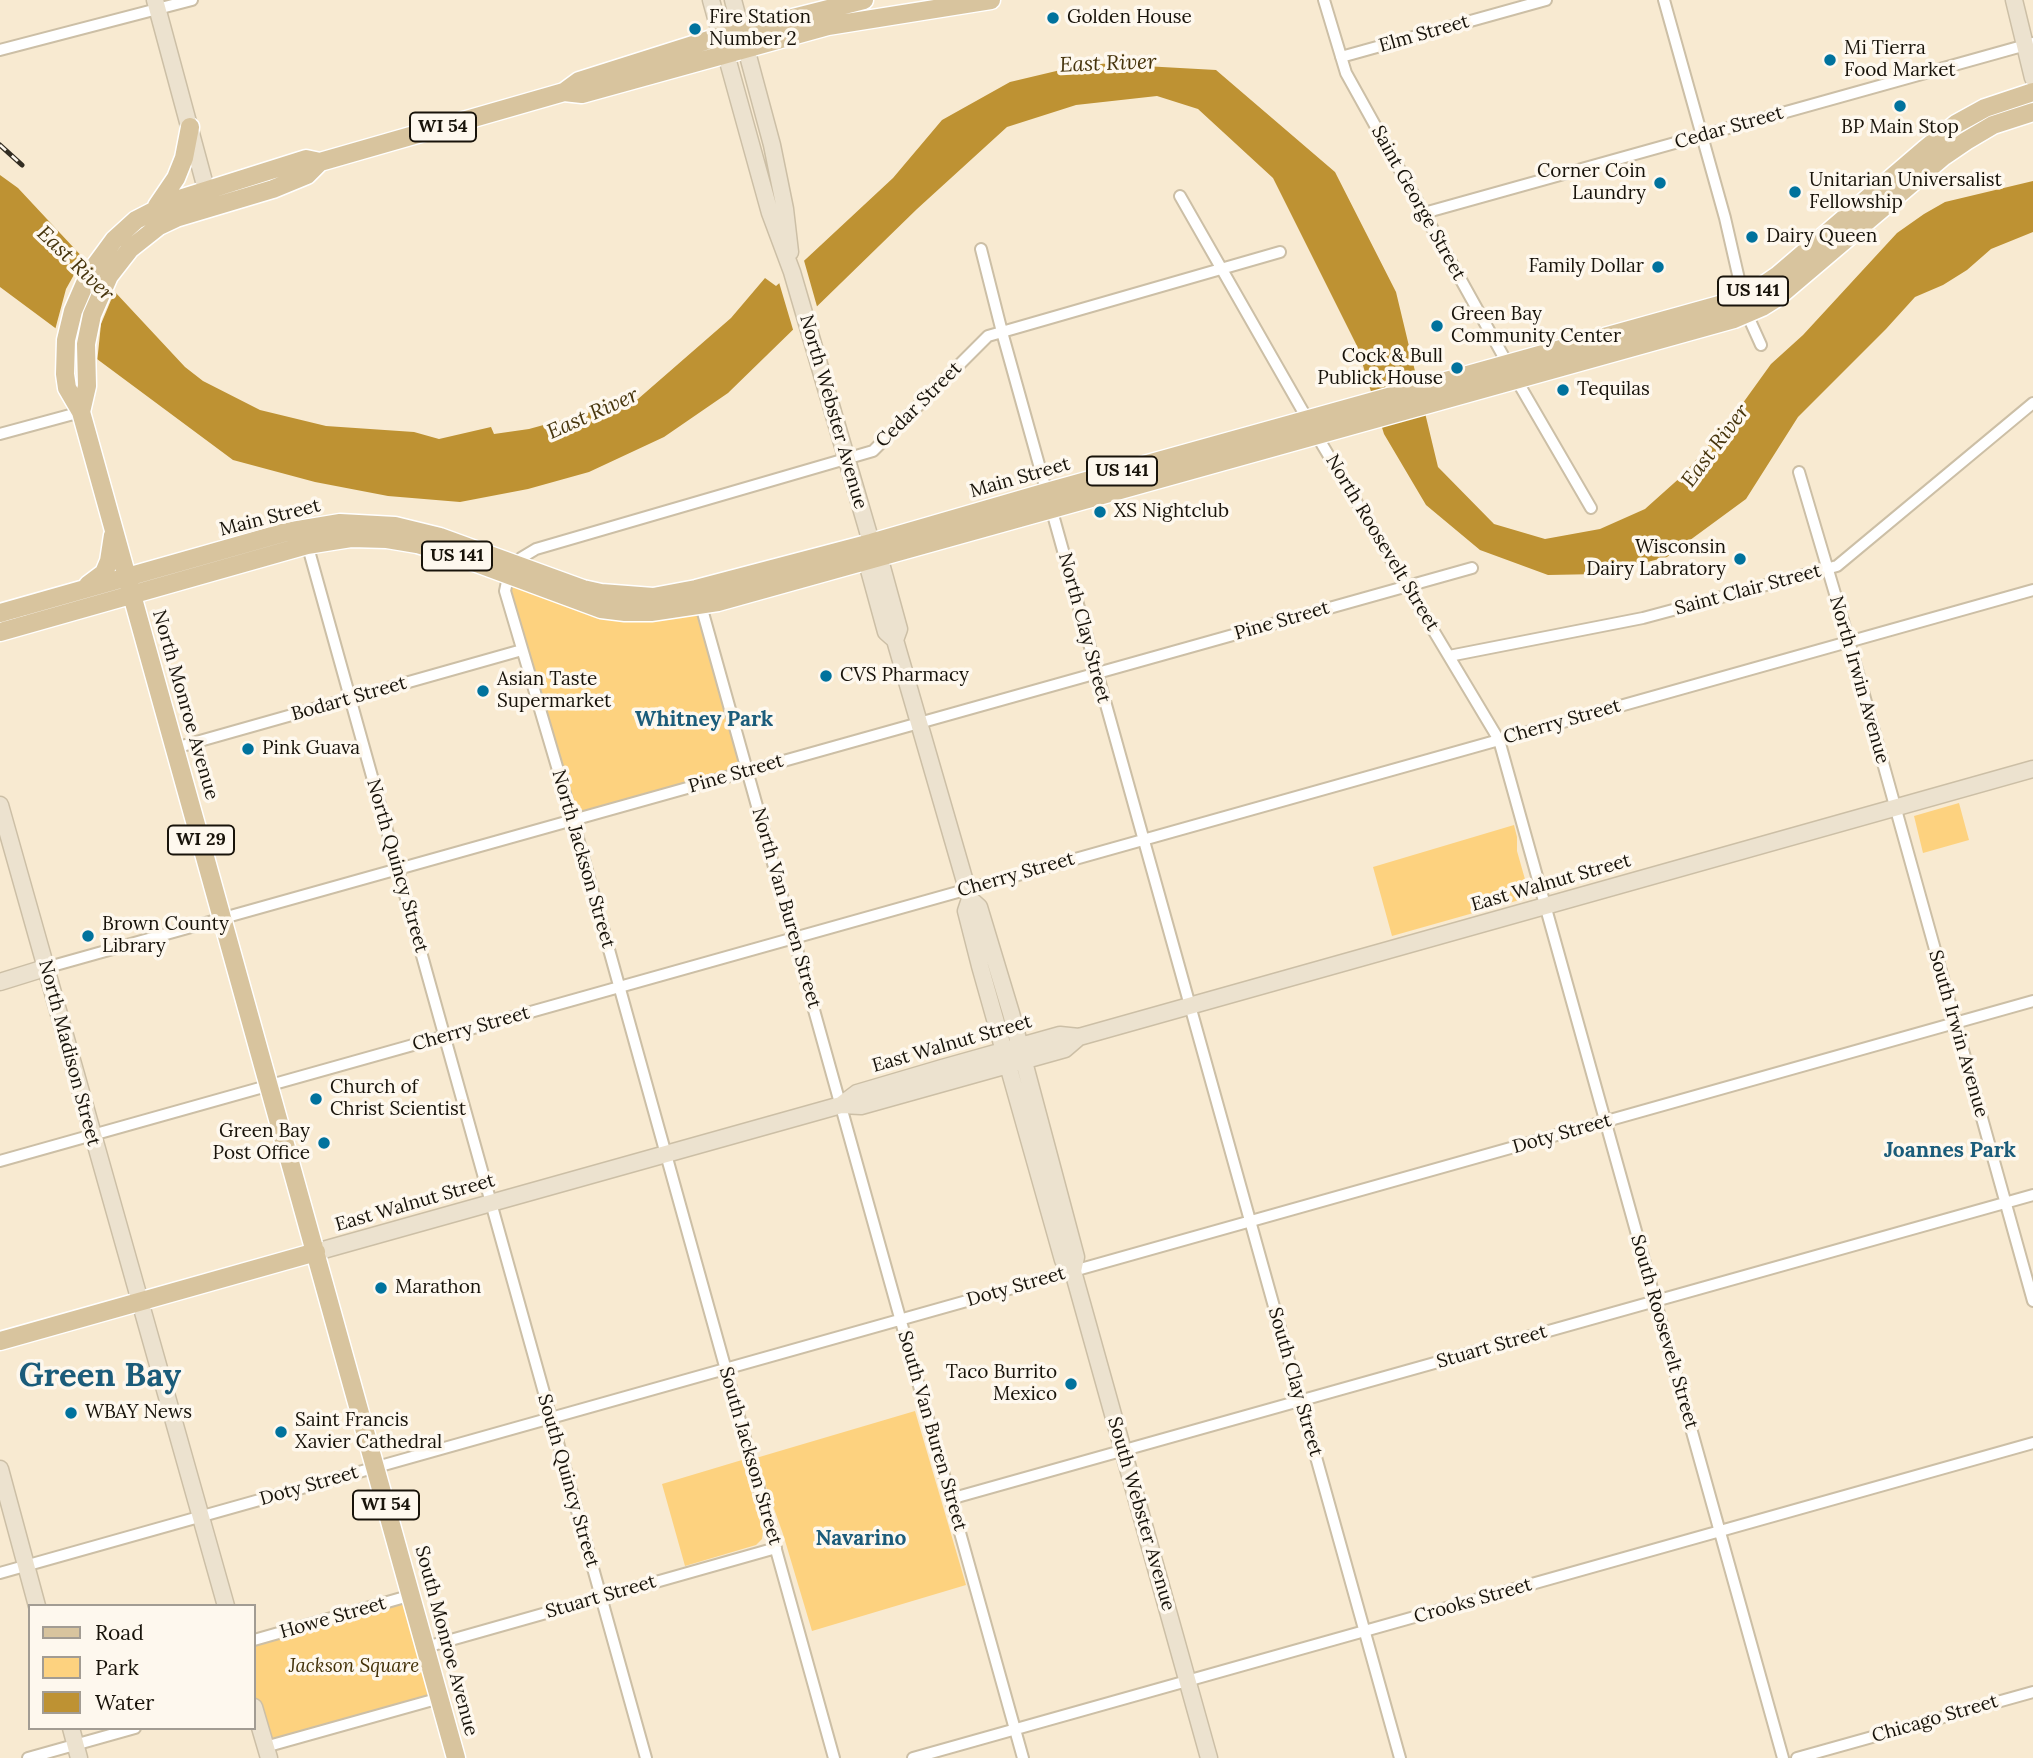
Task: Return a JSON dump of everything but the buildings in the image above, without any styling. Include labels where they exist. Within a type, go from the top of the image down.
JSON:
[{"type":"main road","name":"North Webster Avenue","points":[[711,0],[771,213],[790,265],[874,551],[869,570],[886,632],[895,640],[968,894],[979,907],[1014,1056]]},
{"type":"main road","name":"North Webster Avenue","points":[[733,0],[774,152],[789,230],[790,265]]},
{"type":"main road","name":"WI 54","points":[[743,40],[864,0]]},
{"type":"main road","name":"WI 54","points":[[81,412],[87,386],[85,354],[92,314],[106,265],[123,230],[155,209],[209,198],[239,201],[307,175],[320,162],[564,92],[579,81],[743,40],[991,0]]},
{"type":"main road","points":[[2014,0],[2029,44],[2033,77]]},
{"type":"main road","points":[[156,5],[209,198]]},
{"type":"main road","name":"Main Street","points":[[1512,372],[1743,296],[1777,276],[1956,124],[1985,108],[2033,92]]},
{"type":"main road","name":"Main Street","points":[[0,632],[130,586],[304,537],[387,539],[418,544],[514,568],[601,609],[651,612],[1512,372],[1747,314],[1778,297],[1934,164],[1966,141],[2001,122],[2033,112]]},
{"type":"main road","points":[[155,209],[176,178],[184,158],[190,127]]},
{"type":"main road","name":"WI 54","points":[[81,412],[67,388],[65,374],[66,340],[80,291],[106,265],[159,226],[209,198]]},
{"type":"main road","name":"North Monroe Avenue","points":[[81,412],[316,1252]]},
{"type":"main road","points":[[74,592],[104,573],[109,561],[114,528]]},
{"type":"main road","name":"Main Street","points":[[0,613],[74,592],[130,586]]},
{"type":"main road","name":"East Walnut Street","points":[[0,1341],[841,1105],[857,1093],[1014,1056],[1060,1035],[1079,1037],[2033,769]]},
{"type":"main road","name":"North Madison Street","points":[[0,805],[225,1604]]},
{"type":"main road","name":"Pine Street","points":[[0,982],[45,968]]},
{"type":"main road","name":"South Webster Avenue","points":[[1014,1056],[1063,1260],[1073,1271],[1209,1758]]},
{"type":"main road","name":"South Monroe Avenue","points":[[316,1252],[456,1758]]},
{"type":"main road","points":[[0,1469],[36,1604]]},
{"type":"main road","points":[[256,1714],[267,1752]]},
{"type":"main road","points":[[72,1730],[77,1751]]},
{"type":"street","points":[[0,50],[156,5],[192,0]]},
{"type":"street","name":"Saint George Street","points":[[1324,0],[1346,73],[1591,508]]},
{"type":"street","name":"Elm Street","points":[[1341,57],[1546,0]]},
{"type":"street","points":[[1664,0],[1725,218],[1747,314],[1761,345]]},
{"type":"street","name":"Cedar Street","points":[[1424,213],[2029,44]]},
{"type":"street","name":"North Roosevelt Street","points":[[1180,196],[1312,428],[1499,740],[1545,907]]},
{"type":"street","name":"North Clay Street","points":[[981,249],[1190,1006]]},
{"type":"street","name":"Cedar Street","points":[[514,568],[521,558],[536,549],[873,451],[988,337],[1280,252]]},
{"type":"street","name":"Saint Clair Street","points":[[1449,656],[1643,618],[1837,566],[2033,403]]},
{"type":"street","points":[[0,435],[81,412]]},
{"type":"street","name":"North Irwin Avenue","points":[[1799,472],[1895,808]]},
{"type":"street","name":"North Quincy Street","points":[[304,537],[491,1203]]},
{"type":"street","name":"North Jackson Street","points":[[514,568],[505,591],[573,820],[666,1154]]},
{"type":"street","name":"Pine Street","points":[[45,968],[1472,568]]},
{"type":"street","name":"Cherry Street","points":[[0,1161],[794,938],[968,894],[1143,840],[2033,590]]},
{"type":"street","name":"North Van Buren Street","points":[[699,598],[841,1105]]},
{"type":"street","name":"Bodart Street","points":[[175,748],[522,650]]},
{"type":"street","name":"South Irwin Avenue","points":[[1895,808],[2033,1301]]},
{"type":"street","name":"South Roosevelt Street","points":[[1545,907],[1783,1758]]},
{"type":"street","name":"Doty Street","points":[[0,1573],[2033,1001]]},
{"type":"street","name":"South Clay Street","points":[[1190,1006],[1400,1758]]},
{"type":"street","name":"South Van Buren Street","points":[[841,1105],[1023,1758]]},
{"type":"street","name":"South Jackson Street","points":[[666,1154],[834,1758]]},
{"type":"street","name":"Stuart Street","points":[[950,1499],[2033,1195]]},
{"type":"street","name":"South Quincy Street","points":[[491,1203],[646,1758]]},
{"type":"street","name":"Crooks Street","points":[[914,1758],[2033,1443]]},
{"type":"street","name":"Stuart Street","points":[[426,1647],[776,1548]]},
{"type":"street","name":"Howe Street","points":[[256,1639],[412,1595]]},
{"type":"street","name":"Chicago Street","points":[[1797,1758],[2033,1692]]},
{"type":"street","points":[[267,1752],[440,1698]]},
{"type":"street","points":[[28,1758],[77,1751],[130,1730]]},
{"type":"green space","name":"Whitney Park","points":[[508,577],[581,592],[700,600],[747,771],[573,820],[505,591]]},
{"type":"green space","points":[[1959,803],[1969,840],[1923,853],[1914,816]]},
{"type":"green space","points":[[1514,825],[1517,851],[1530,897],[1392,936],[1373,867]]},
{"type":"green space","points":[[915,1411],[966,1585],[812,1631],[783,1534],[756,1458]]},
{"type":"green space","points":[[742,1460],[763,1532],[762,1539],[756,1545],[685,1566],[662,1484]]},
{"type":"green space","name":"Jackson Square","points":[[412,1595],[440,1698],[265,1747],[256,1714],[256,1639]]},
{"type":"water","name":"East River","points":[[1090,63],[1216,70],[1335,172],[1396,292],[1438,467],[1494,524],[1545,539],[1600,529],[1645,509],[1683,475],[1735,414],[1771,364],[1803,335],[1897,233],[1924,214],[1945,202],[2033,181],[2033,232],[1991,249],[1967,270],[1943,285],[1915,297],[1798,417],[1746,499],[1667,557],[1600,574],[1548,575],[1480,550],[1426,505],[1384,434],[1357,346],[1273,178],[1198,109],[1157,96],[1076,105],[1007,127],[917,209],[728,393],[664,437],[589,472],[528,489],[460,502],[388,496],[315,482],[233,460],[0,287],[0,175],[18,188],[185,367],[203,381],[260,410],[326,426],[414,432],[439,439],[491,427],[494,434],[529,429],[638,399],[731,318],[765,278],[776,286],[792,272],[893,178],[942,120],[1010,82]]},
{"type":"pier","points":[[85,255],[116,288],[101,324],[97,363],[55,330],[66,289]]},
{"type":"pier","points":[[803,257],[818,310],[794,333],[778,279]]},
{"type":"railway","points":[[0,145],[22,165]]},
{"type":"place","name":"Golden House","points":[[1053,18]]},
{"type":"place","name":"Fire Station Number 2","points":[[695,29]]},
{"type":"place","name":"Mi Tierra Food Market","points":[[1830,60]]},
{"type":"place","name":"BP Main Stop","points":[[1900,106]]},
{"type":"place","name":"Corner Coin Laundry","points":[[1660,183]]},
{"type":"place","name":"Unitarian Universalist Fellowship","points":[[1795,192]]},
{"type":"place","name":"Dairy Queen","points":[[1752,237]]},
{"type":"place","name":"Family Dollar","points":[[1658,267]]},
{"type":"place","name":"Green Bay Community Center","points":[[1437,326]]},
{"type":"place","name":"Cock & Bull Publick House","points":[[1457,368]]},
{"type":"place","name":"Tequilas","points":[[1563,390]]},
{"type":"place","name":"XS Nightclub","points":[[1100,512]]},
{"type":"place","name":"Wisconsin Dairy Labratory","points":[[1740,559]]},
{"type":"place","name":"CVS Pharmacy","points":[[826,676]]},
{"type":"place","name":"Asian Taste Supermarket","points":[[483,691]]},
{"type":"place","name":"Pink Guava","points":[[248,749]]},
{"type":"place","name":"Brown County Library","points":[[88,936]]},
{"type":"place","name":"Church of Christ Scientist","points":[[316,1099]]},
{"type":"place","name":"Green Bay Post Office","points":[[324,1143]]},
{"type":"place","name":"Marathon","points":[[381,1288]]},
{"type":"place","name":"Taco Burrito Mexico","points":[[1071,1384]]},
{"type":"place","name":"WBAY News","points":[[71,1413]]},
{"type":"place","name":"Saint Francis Xavier Cathedral","points":[[281,1432]]},
{"type":"district","name":"Whitney Park","points":[[704,720]]},
{"type":"district","name":"Joannes Park","points":[[1950,1151]]},
{"type":"district","name":"Green Bay","points":[[100,1377]]},
{"type":"district","name":"Navarino","points":[[861,1539]]}]
